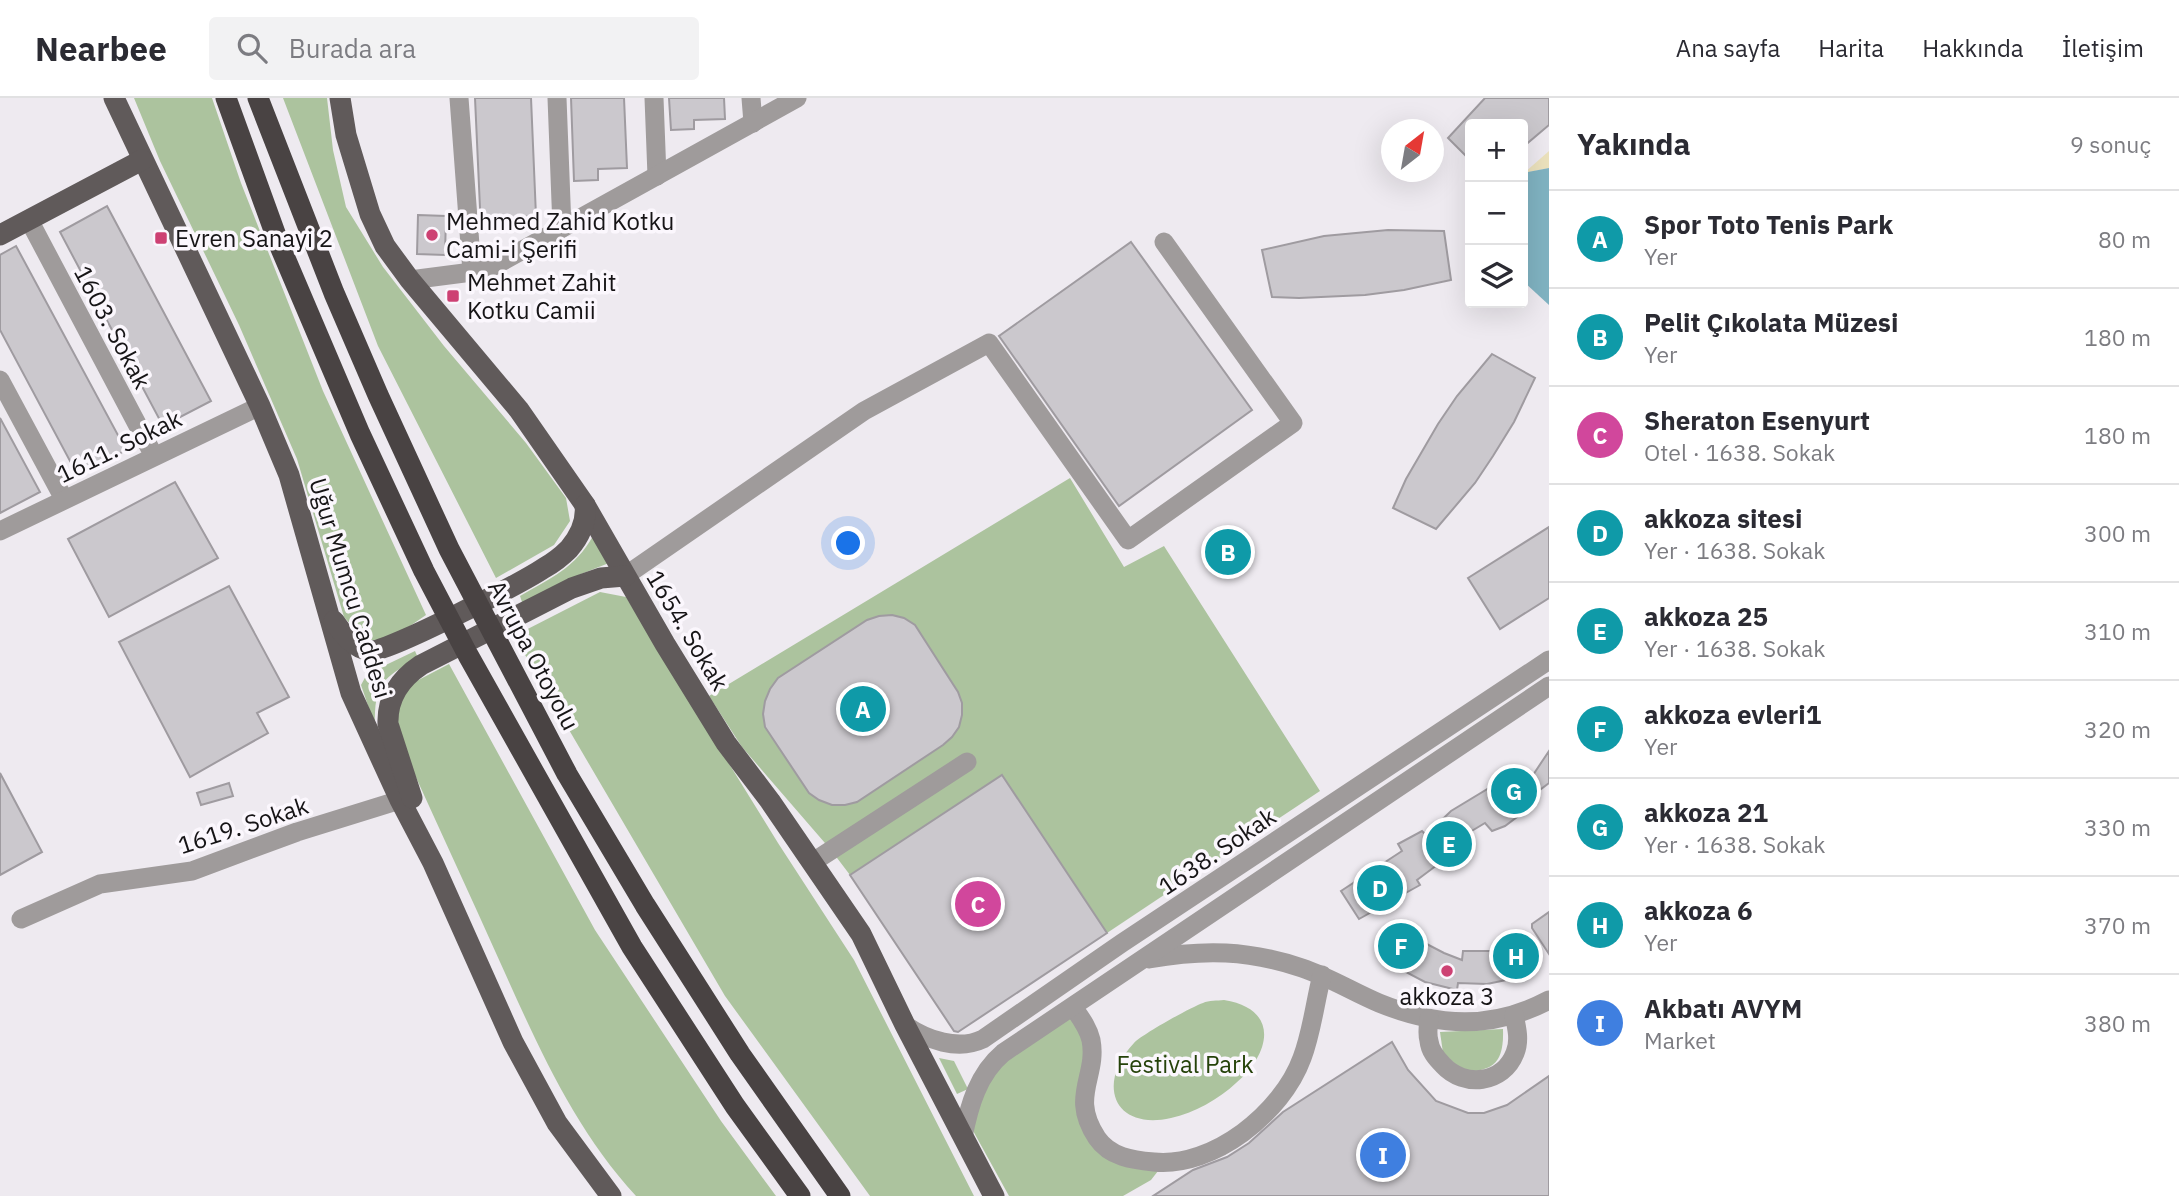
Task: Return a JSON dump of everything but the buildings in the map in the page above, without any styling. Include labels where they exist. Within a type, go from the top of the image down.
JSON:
[{"type":"highway","points":[[226,98],[279,244],[360,434],[424,571],[468,655],[632,947],[735,1105],[800,1196]]},
{"type":"highway","name":"Avrupa Otoyolu","points":[[258,98],[334,293],[378,396],[449,549],[567,774],[645,905],[740,1054],[840,1196]]},
{"type":"main road","name":"Uğur Mumcu Caddesi","points":[[114,98],[260,406],[289,475],[351,693],[400,800],[433,863],[513,1042],[558,1122],[611,1196]]},
{"type":"main road","name":"1654. Sokak","points":[[340,98],[346,135],[370,214],[385,246],[410,281],[519,410],[585,505],[726,743],[813,862],[860,933],[995,1196]]},
{"type":"main road","points":[[0,235],[142,160]]},
{"type":"main road","points":[[327,611],[347,638],[366,650],[382,649],[521,581],[557,559],[571,546],[585,523],[585,505]]},
{"type":"main road","points":[[433,863],[388,724],[389,706],[396,689],[405,677],[421,665],[536,607],[589,581],[625,576]]},
{"type":"street","points":[[459,98],[472,272]]},
{"type":"street","points":[[557,98],[562,228]]},
{"type":"street","points":[[654,98],[657,176]]},
{"type":"street","points":[[751,98],[753,123]]},
{"type":"street","points":[[410,281],[492,267],[797,98]]},
{"type":"street","name":"1603. Sokak","points":[[29,220],[154,456]]},
{"type":"street","points":[[625,576],[864,411],[989,344],[1128,540],[1293,423],[1164,242]]},
{"type":"street","points":[[0,380],[64,499]]},
{"type":"street","name":"1611. Sokak","points":[[0,531],[260,406]]},
{"type":"street","name":"1638. Sokak","points":[[905,1025],[925,1036],[957,1044],[983,1039],[1122,943],[1549,660]]},
{"type":"street","name":"1638. Sokak","points":[[963,1137],[970,1107],[988,1067],[1003,1053],[1549,686]]},
{"type":"street","points":[[813,862],[967,762]]},
{"type":"street","name":"1619. Sokak","points":[[21,919],[100,884],[192,871],[297,832],[400,800]]},
{"type":"street","points":[[1141,960],[1196,952],[1235,953],[1280,961],[1322,975],[1378,1003],[1429,1019],[1476,1021],[1514,1015],[1549,1000]]},
{"type":"street","points":[[1073,1007],[1091,1039],[1091,1060],[1084,1099],[1088,1120],[1099,1140],[1113,1153],[1127,1158],[1160,1163],[1178,1161],[1206,1153],[1235,1138],[1271,1108],[1286,1089],[1302,1058],[1322,975]]},
{"type":"street","points":[[1429,1019],[1429,1041],[1437,1058],[1459,1077],[1481,1080],[1500,1073],[1514,1056],[1518,1035],[1514,1015]]},
{"type":"green space","points":[[134,98],[212,98],[241,183],[323,391],[426,615],[391,639],[365,641],[344,617],[297,459],[239,325],[160,161]]},
{"type":"green space","points":[[283,98],[327,98],[333,150],[346,207],[383,267],[444,346],[526,443],[566,498],[570,521],[554,545],[496,578],[378,346]]},
{"type":"green space","points":[[1070,478],[1124,567],[1164,546],[1320,791],[1107,933],[1002,775],[850,875],[742,747],[709,696]]},
{"type":"green space","points":[[593,536],[609,563],[581,574],[523,605],[520,596],[570,564]]},
{"type":"green space","points":[[600,592],[626,597],[778,843],[854,960],[974,1196],[870,1196],[725,996],[514,636]]},
{"type":"green space","points":[[415,651],[418,658],[396,671],[383,683],[376,700],[375,726],[361,685],[367,674]]},
{"type":"green space","points":[[449,664],[595,930],[721,1121],[776,1196],[636,1196],[614,1170],[575,1114],[514,993],[409,762],[400,732],[399,708],[407,686]]},
{"type":"green space","name":"Festival Park","points":[[1224,1000],[1242,1005],[1262,1022],[1262,1046],[1248,1071],[1214,1100],[1180,1116],[1151,1120],[1135,1117],[1124,1111],[1116,1100],[1116,1073],[1122,1058],[1134,1043],[1178,1015],[1208,1001]]},
{"type":"green space","points":[[1073,1007],[1082,1020],[1093,1131],[1158,1171],[1151,1180],[1123,1196],[1009,1196],[966,1118],[979,1083]]},
{"type":"green space","points":[[1503,1029],[1502,1049],[1496,1062],[1483,1069],[1464,1072],[1443,1053],[1440,1032]]},
{"type":"green space","points":[[939,1058],[954,1061],[968,1089],[957,1094]]},
{"type":"sand","points":[[1549,151],[1549,168],[1528,172]]},
{"type":"water","points":[[1549,168],[1549,305],[1528,286],[1528,172]]},
{"type":"place","name":"Mehmed Zahid Kotku Cami-i Şerifi","points":[[432,235]]},
{"type":"place","name":"Evren Sanayi 2","points":[[161,238]]},
{"type":"place","name":"Mehmet Zahit Kotku Camii","points":[[453,296]]},
{"type":"place","name":"Pelit Çıkolata Müzesi","points":[[1228,552]]},
{"type":"place","name":"Spor Toto Tenis Park","points":[[863,709]]},
{"type":"place","name":"akkoza 21","points":[[1514,791]]},
{"type":"place","name":"akkoza 25","points":[[1449,844]]},
{"type":"place","name":"akkoza sitesi","points":[[1380,888]]},
{"type":"place","name":"Sheraton Esenyurt","points":[[978,904]]},
{"type":"place","name":"akkoza evleri1","points":[[1401,946]]},
{"type":"place","name":"akkoza 6","points":[[1516,956]]},
{"type":"place","name":"akkoza 3","points":[[1447,971]]},
{"type":"place","name":"Akbatı AVYM","points":[[1383,1155]]}]
